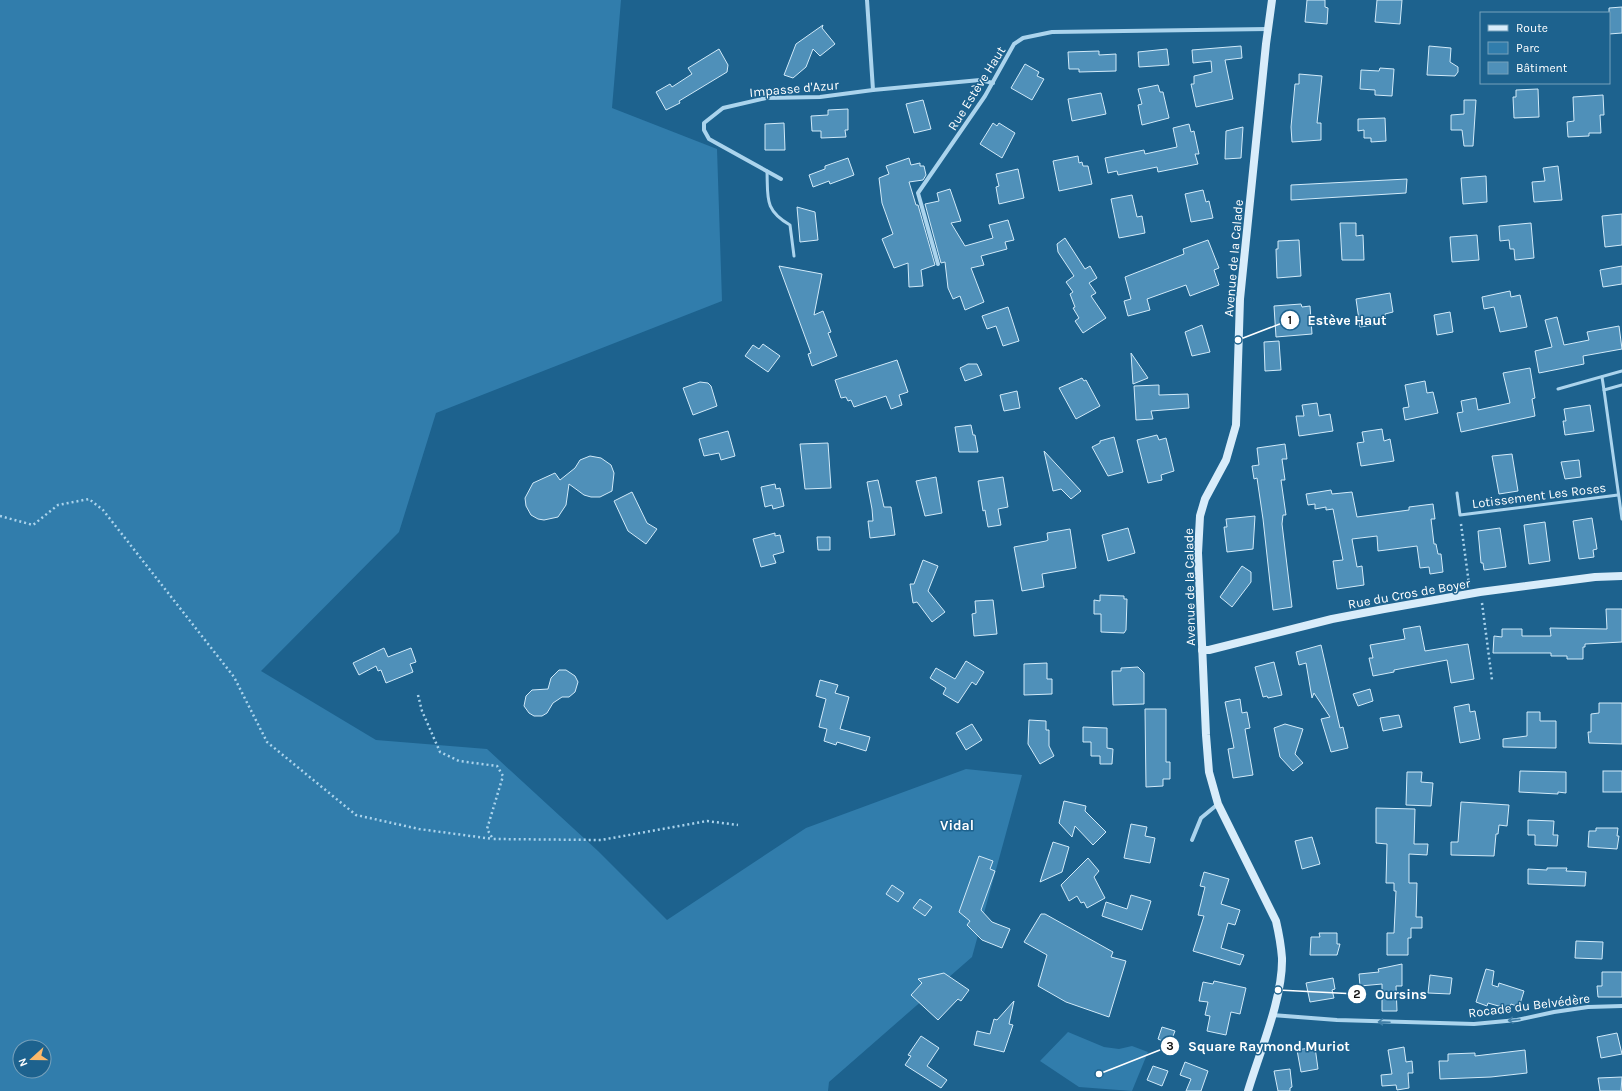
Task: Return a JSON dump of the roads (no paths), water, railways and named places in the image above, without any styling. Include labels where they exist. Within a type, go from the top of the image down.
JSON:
[{"type":"street","points":[[868,0],[873,90]]},
{"type":"street","name":"Avenue de la Calade","points":[[1248,1091],[1278,990],[1282,958],[1276,922],[1218,804],[1210,772],[1206,735],[1202,650],[1199,528],[1205,499],[1226,460],[1236,425],[1240,299],[1272,0]]},
{"type":"street","name":"Rue Estève Haut","points":[[938,264],[918,193],[992,82],[1014,44],[1023,38],[1034,34],[1060,32],[1268,29]]},
{"type":"street","name":"Impasse d'Azur","points":[[782,179],[709,139],[704,130],[704,124],[723,108],[766,98],[820,97],[873,90],[980,80],[992,82]]},
{"type":"street","name":"Rue du Cros de Boyer","points":[[1202,650],[1209,650],[1332,619],[1480,592],[1622,576]]},
{"type":"street","points":[[1192,840],[1201,818],[1218,804]]},
{"type":"street","name":"Rocade du Belvédère","points":[[1271,1015],[1337,1020],[1474,1024],[1517,1020],[1554,1012],[1588,1007],[1622,1006]]},
{"type":"lane","points":[[766,171],[769,205],[777,217],[790,225],[794,256]]},
{"type":"lane","points":[[1558,389],[1622,371]]},
{"type":"lane","points":[[1602,377],[1622,519]]},
{"type":"lane","points":[[1604,390],[1622,385]]},
{"type":"lane","name":"Lotissement Les Roses","points":[[1457,493],[1460,515],[1618,495]]},
{"type":"place","name":"Estève Haut","points":[[1238,340]]},
{"type":"place","name":"Oursins","points":[[1278,990]]},
{"type":"place","name":"Square Raymond Muriot","points":[[1099,1074]]},
{"type":"district","name":"Vidal","points":[[957,825]]}]
